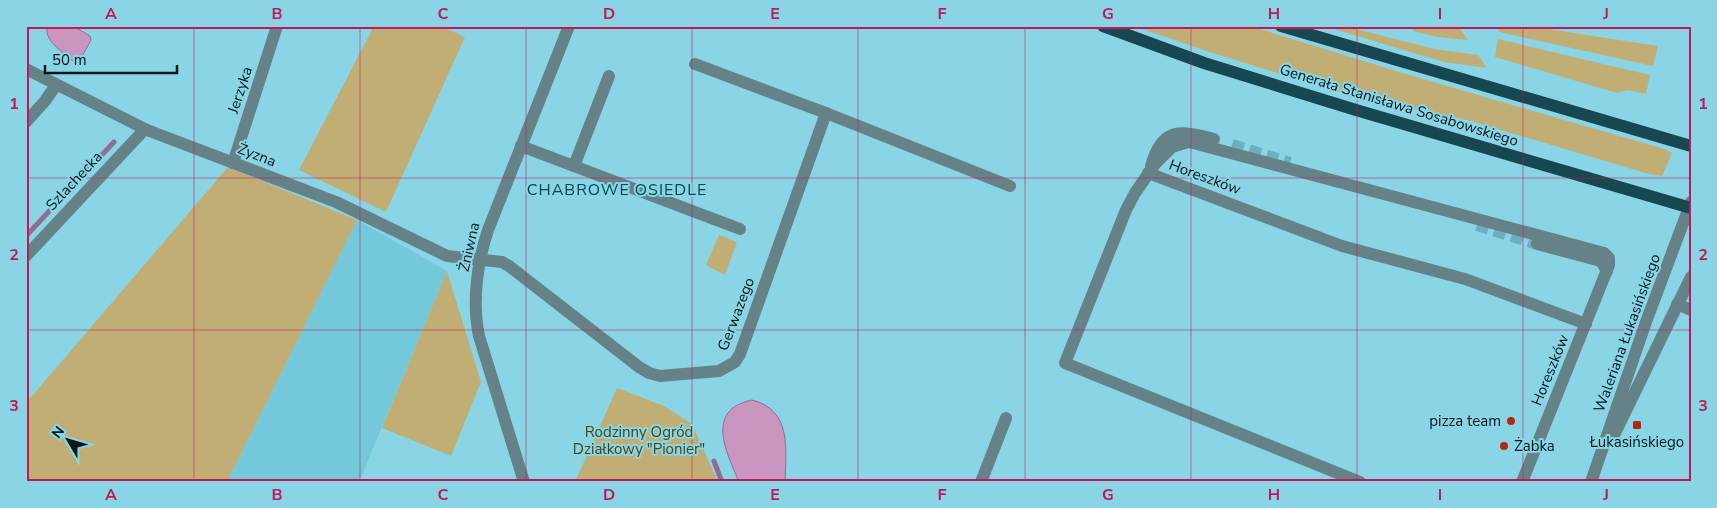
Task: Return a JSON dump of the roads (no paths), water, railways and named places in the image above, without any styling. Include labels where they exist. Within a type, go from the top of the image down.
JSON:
[{"type":"main road","name":"Generała Stanisława Sosabowskiego","points":[[1103,26],[1204,63],[1356,110],[1690,206]]},
{"type":"main road","points":[[1281,26],[1691,146]]},
{"type":"street","name":"Jerzyka","points":[[233,163],[277,26]]},
{"type":"street","name":"Żniwna","points":[[524,482],[476,320],[476,290],[480,260],[488,230],[569,26]]},
{"type":"street","points":[[695,64],[826,113],[1010,186]]},
{"type":"street","name":"Żyzna","points":[[26,69],[145,129],[336,202],[447,256],[480,260]]},
{"type":"street","points":[[574,166],[609,76]]},
{"type":"street","points":[[26,122],[45,101],[56,85]]},
{"type":"street","name":"Gerwazego","points":[[480,260],[502,262],[509,266],[639,367],[650,373],[660,376],[719,370],[728,367],[735,362],[740,354],[826,113]]},
{"type":"street","name":"Szlachecka","points":[[26,256],[145,129]]},
{"type":"street","points":[[1148,173],[1156,149],[1166,137],[1174,134],[1196,134],[1232,145]]},
{"type":"street","points":[[1148,173],[1163,154],[1172,147],[1188,142],[1604,253],[1610,258],[1607,271],[1586,324]]},
{"type":"street","points":[[521,146],[740,229]]},
{"type":"street","name":"Horeszków","points":[[1360,482],[1065,363],[1126,210],[1148,173],[1342,246],[1465,279],[1586,324],[1522,482]]},
{"type":"street","name":"Waleriana Łukasińskiego","points":[[1592,478],[1643,331],[1690,206]]},
{"type":"street","points":[[1537,244],[1601,261],[1607,271]]},
{"type":"street","name":"Waleriana Łukasińskiego","points":[[1592,478],[1691,277]]},
{"type":"street","points":[[1677,304],[1691,310]]},
{"type":"street","points":[[981,482],[1006,418]]},
{"type":"waterway","points":[[26,236],[114,142]]},
{"type":"waterway","points":[[714,461],[722,482]]},
{"type":"tunnel","points":[[1232,145],[1290,163]]},
{"type":"tunnel","points":[[1477,225],[1537,244]]},
{"type":"place","name":"pizza team","points":[[1511,421]]},
{"type":"place","name":"Łukasińskiego","points":[[1637,425]]},
{"type":"place","name":"Żabka","points":[[1504,446]]},
{"type":"district","name":"CHABROWE OSIEDLE","points":[[617,190]]},
{"type":"park label","name":"Rodzinny Ogród Działkowy \"Pionier\"","points":[[639,440]]}]
